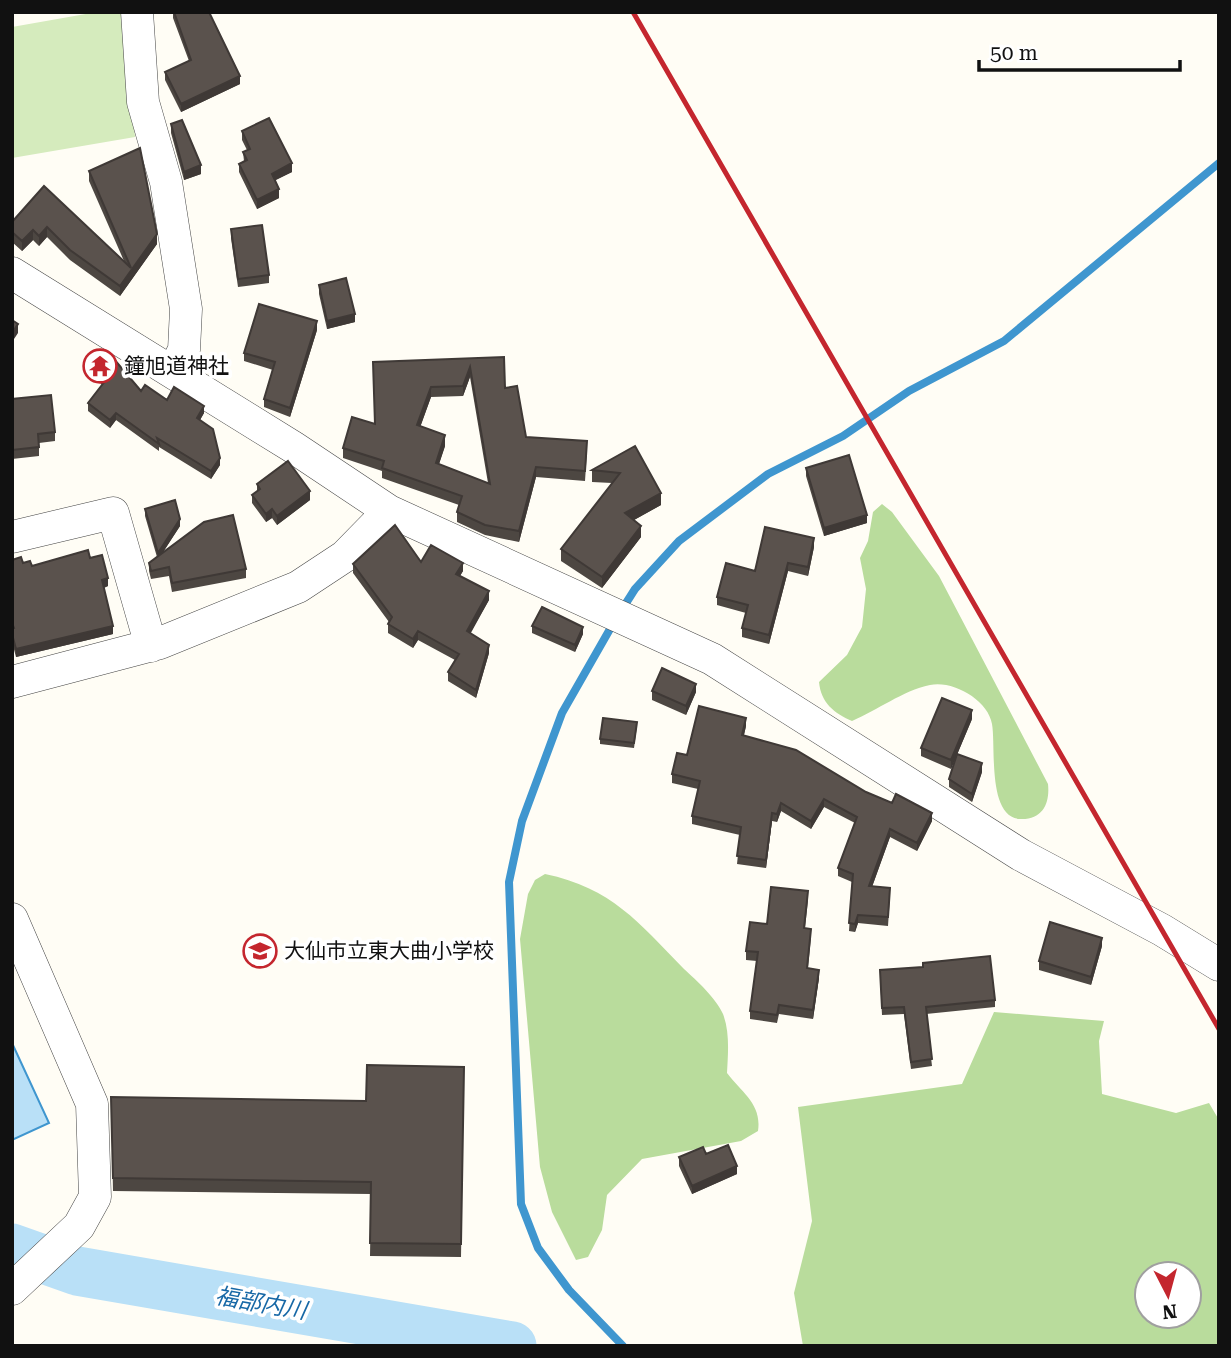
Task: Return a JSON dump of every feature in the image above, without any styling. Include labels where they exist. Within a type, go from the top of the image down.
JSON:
[{"type":"street","points":[[137,12],[143,102],[166,183],[186,309],[184,350],[173,372]]},
{"type":"street","points":[[12,273],[173,372],[389,511],[712,659],[1021,855],[1162,930],[1219,965]]},
{"type":"street","points":[[12,682],[151,646],[298,587],[345,556],[389,511]]},
{"type":"street","points":[[12,537],[113,513],[151,646]]},
{"type":"street","points":[[12,919],[92,1104],[95,1197],[79,1226],[13,1288]]},
{"type":"green space","points":[[97,12],[124,12],[135,137],[12,158],[12,27]]},
{"type":"green space","points":[[882,504],[892,512],[939,576],[1048,784],[1046,804],[1034,817],[1020,819],[1009,815],[1002,807],[995,779],[992,724],[984,707],[968,694],[949,686],[930,685],[852,721],[834,711],[822,696],[819,682],[847,655],[862,627],[866,589],[860,558],[868,541],[873,512]]},
{"type":"green space","points":[[545,874],[589,888],[622,909],[711,996],[723,1014],[727,1028],[727,1073],[750,1099],[758,1122],[758,1131],[741,1141],[642,1159],[607,1195],[602,1230],[588,1257],[576,1260],[552,1212],[540,1167],[520,939],[528,894],[535,880]]},
{"type":"green space","points":[[994,1012],[1104,1021],[1099,1041],[1102,1094],[1176,1113],[1209,1103],[1219,1120],[1219,1346],[803,1346],[794,1293],[812,1221],[798,1107],[962,1084]]},
{"type":"water","points":[[12,1043],[49,1123],[12,1140]]},
{"type":"building","points":[[174,12],[209,12],[240,76],[181,104],[165,72],[191,60]]},
{"type":"building","points":[[269,118],[292,163],[272,174],[279,189],[257,200],[239,164],[247,160],[243,152],[250,149],[242,131]]},
{"type":"building","points":[[182,120],[201,165],[184,172],[171,124]]},
{"type":"building","points":[[140,148],[157,234],[120,286],[70,250],[47,227],[39,236],[33,230],[22,241],[12,232],[12,222],[44,186],[131,268],[89,171]]},
{"type":"building","points":[[262,225],[269,275],[238,279],[231,229]]},
{"type":"building","points":[[346,278],[355,314],[327,321],[319,285]]},
{"type":"building","points":[[259,304],[317,321],[290,408],[264,399],[275,362],[244,353]]},
{"type":"building","points":[[12,320],[18,324],[12,333]]},
{"type":"building","points":[[108,352],[141,391],[145,385],[167,400],[174,387],[204,406],[197,418],[213,429],[220,458],[211,471],[157,438],[159,444],[116,413],[110,420],[88,403],[105,381],[94,368]]},
{"type":"building","points":[[504,357],[505,388],[517,386],[526,437],[587,441],[585,471],[536,467],[519,531],[485,525],[457,512],[462,496],[382,468],[384,461],[343,448],[352,417],[375,424],[373,362]],"holes":[[[470,367],[490,484],[436,463],[445,435],[417,425],[431,387],[463,386]]]},
{"type":"building","points":[[51,395],[55,432],[38,434],[39,447],[12,450],[12,399]]},
{"type":"building","points":[[635,446],[661,493],[625,513],[641,526],[602,577],[561,549],[620,473],[592,470]]},
{"type":"building","points":[[849,455],[867,515],[824,528],[806,468]]},
{"type":"building","points":[[288,461],[310,491],[277,516],[272,509],[266,514],[252,495],[260,489],[257,484]]},
{"type":"building","points":[[175,500],[180,519],[158,553],[145,509]]},
{"type":"building","points":[[233,515],[246,569],[172,583],[169,567],[151,571],[149,563],[204,522]]},
{"type":"building","points":[[395,525],[421,562],[431,545],[463,563],[456,574],[489,591],[467,631],[489,645],[476,690],[448,672],[459,654],[418,631],[413,639],[388,624],[392,617],[353,564]]},
{"type":"building","points":[[765,527],[814,538],[808,567],[788,563],[769,635],[742,628],[748,605],[717,597],[726,563],[755,571]]},
{"type":"building","points":[[88,550],[90,558],[102,555],[108,578],[102,580],[113,626],[16,649],[12,634],[12,560],[21,557],[23,563],[30,561],[32,566]]},
{"type":"building","points":[[542,607],[583,627],[575,645],[532,626]]},
{"type":"building","points":[[662,668],[696,684],[686,706],[652,691]]},
{"type":"building","points":[[942,698],[972,710],[951,760],[921,748]]},
{"type":"building","points":[[699,706],[746,718],[742,735],[796,750],[866,792],[892,803],[896,794],[932,813],[917,843],[890,829],[869,886],[890,888],[888,917],[858,915],[855,924],[849,923],[853,874],[838,868],[857,817],[824,799],[811,821],[781,803],[777,814],[772,813],[766,860],[737,856],[741,827],[692,816],[700,781],[672,774],[677,753],[687,755]]},
{"type":"building","points":[[603,718],[637,722],[634,743],[600,739]]},
{"type":"building","points":[[957,754],[982,763],[972,794],[949,779]]},
{"type":"building","points":[[771,887],[808,891],[804,928],[811,929],[807,968],[819,970],[813,1010],[779,1005],[777,1015],[750,1011],[758,952],[746,951],[750,922],[767,924]]},
{"type":"building","points":[[1050,922],[1102,938],[1091,977],[1039,961]]},
{"type":"building","points":[[990,956],[995,1000],[926,1007],[932,1059],[911,1062],[904,1007],[882,1008],[880,970],[923,967],[923,963]]},
{"type":"building","points":[[367,1065],[464,1067],[461,1244],[370,1243],[371,1182],[113,1178],[111,1097],[366,1101]]},
{"type":"building","points":[[728,1145],[737,1166],[692,1186],[679,1157],[703,1147],[706,1154]]},
{"type":"waterway","points":[[621,611],[635,589],[679,541],[768,474],[843,436],[909,391],[1004,341],[1219,163]]},
{"type":"waterway","points":[[614,622],[562,713],[522,821],[509,882],[521,1204],[538,1248],[569,1290],[623,1346]]},
{"type":"waterway","name":"福部内川","points":[[12,1248],[77,1271],[512,1346]]},
{"type":"railway","points":[[633,12],[1219,1029]]},
{"type":"place","name":"鐘旭道神社","points":[[100,366]]},
{"type":"place","name":"大仙市立東大曲小学校","points":[[260,951]]}]
